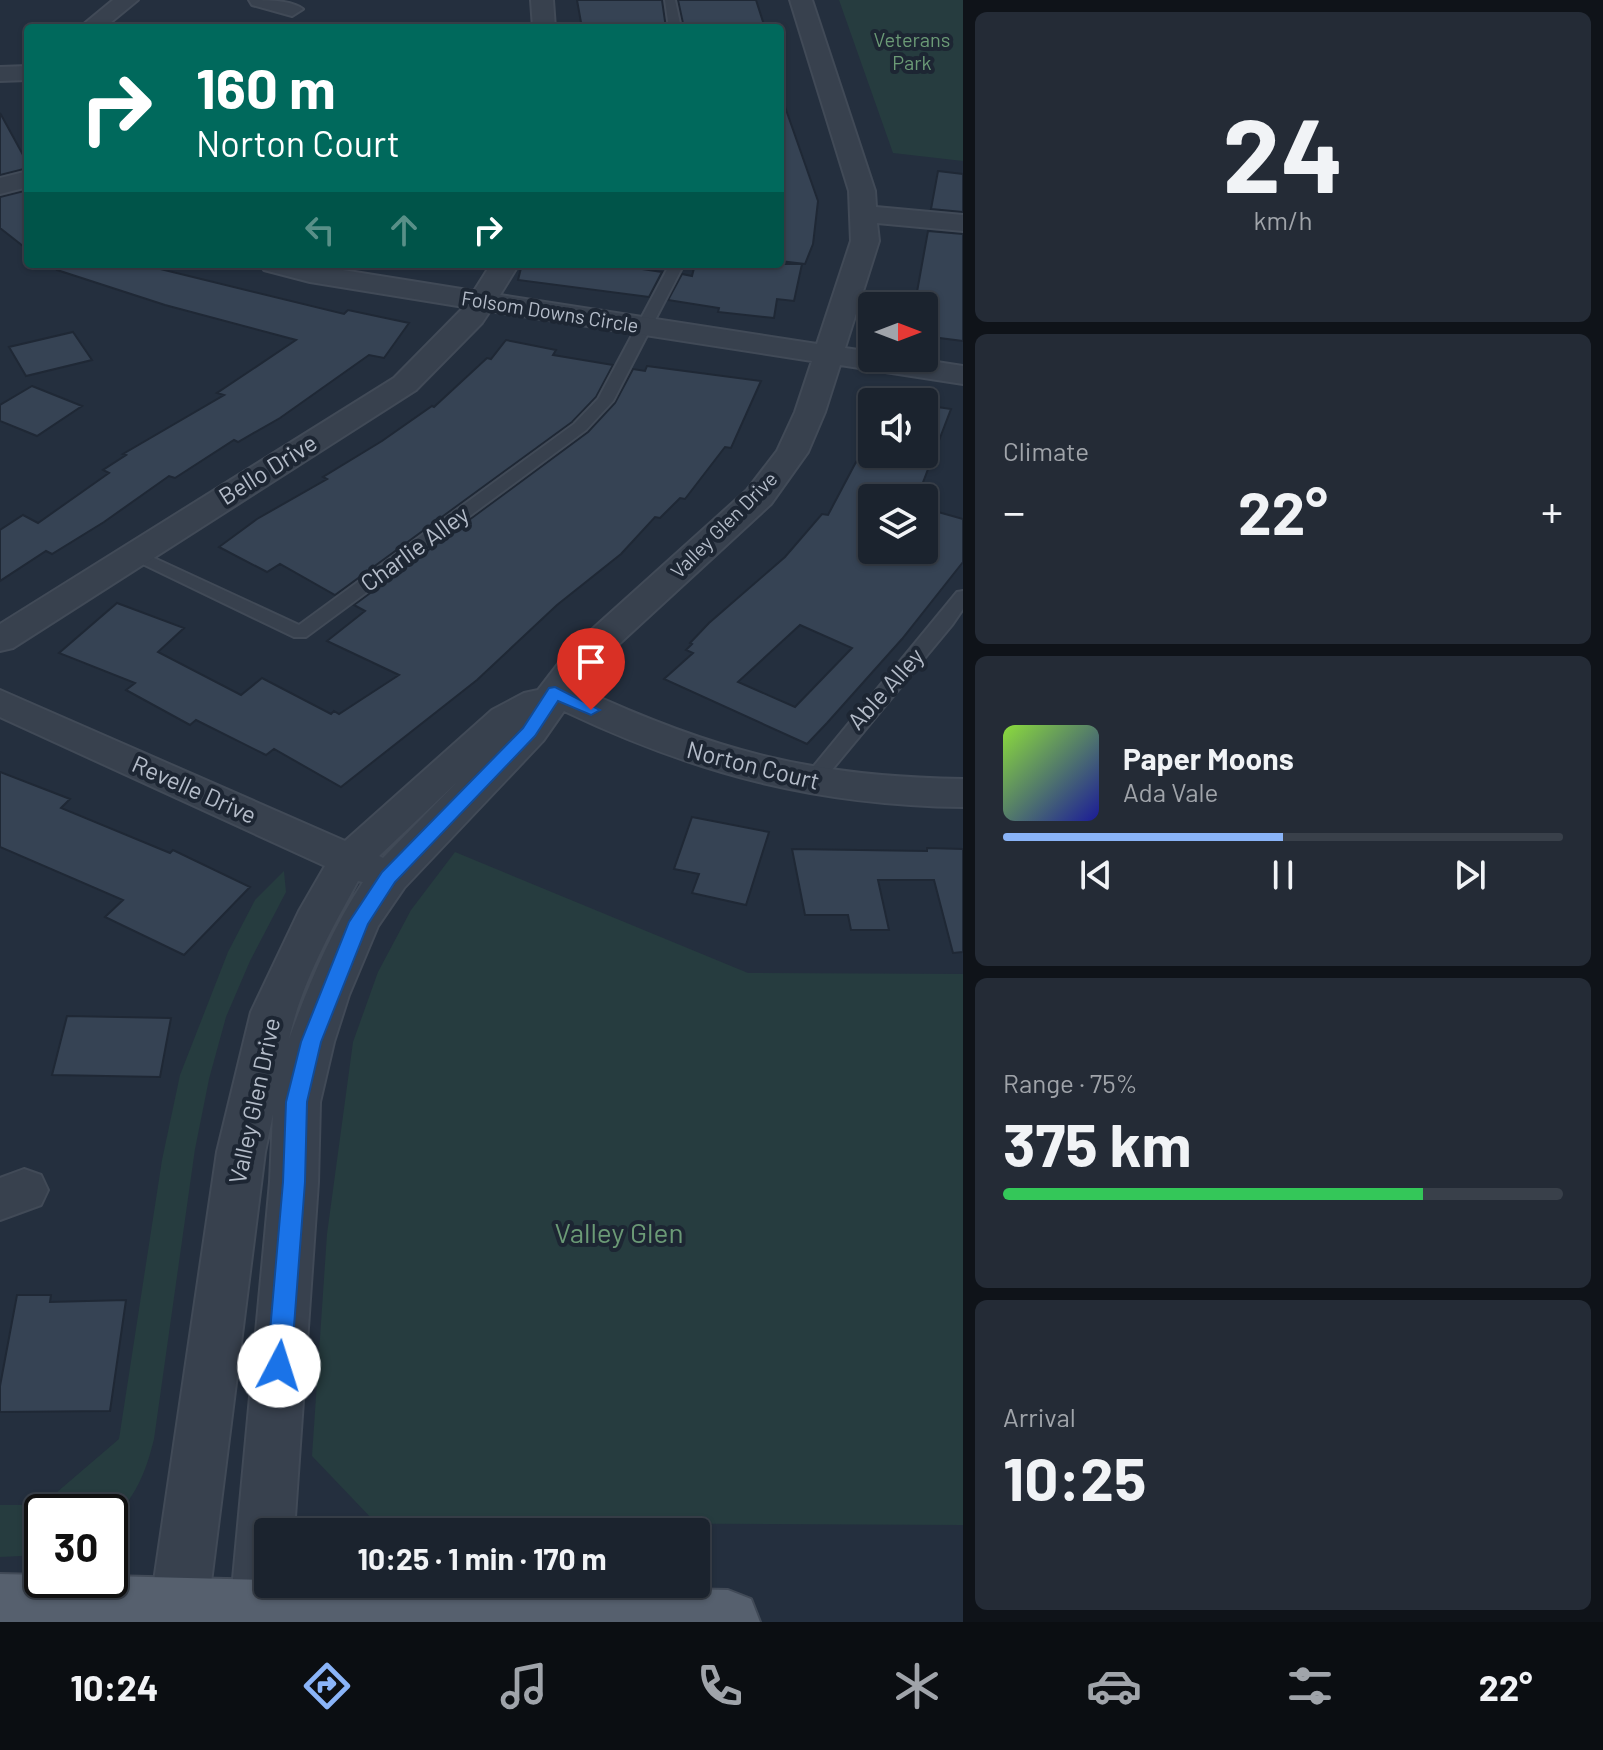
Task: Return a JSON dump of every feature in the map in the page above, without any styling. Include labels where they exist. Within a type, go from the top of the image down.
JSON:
[{"type":"main road","points":[[0,1606],[177,1616],[728,1622]]},
{"type":"street","points":[[95,24],[127,0]]},
{"type":"street","points":[[260,0],[292,9]]},
{"type":"street","points":[[542,0],[544,24]]},
{"type":"street","name":"Valley Glen Drive","points":[[177,1616],[241,1152],[256,1074],[273,1012],[320,911],[529,732],[581,659],[759,497],[803,432],[865,241],[862,191],[801,0]]},
{"type":"street","points":[[0,74],[24,73]]},
{"type":"street","points":[[0,186],[24,180]]},
{"type":"street","points":[[863,214],[963,223]]},
{"type":"street","name":"Folsom Downs Circle","points":[[288,268],[310,274],[963,375]]},
{"type":"street","name":"Bello Drive","points":[[0,640],[405,384],[472,317],[502,268]]},
{"type":"street","name":"Norton Court","points":[[555,692],[656,740],[745,769],[809,784],[911,794],[963,793]]},
{"type":"street","name":"Revelle Drive","points":[[0,702],[369,869]]},
{"type":"street","name":"Valley Glen Drive","points":[[258,1617],[294,1182],[297,1102],[311,1042],[327,995],[359,922],[369,869]]},
{"type":"lane","points":[[670,0],[674,24]]},
{"type":"lane","points":[[646,326],[675,268]]},
{"type":"lane","name":"Charlie Alley","points":[[133,555],[300,633],[580,427],[605,401],[646,326]]},
{"type":"lane","name":"Able Alley","points":[[809,784],[841,740],[944,625],[963,596]]},
{"type":"green space","name":"Veterans Park","points":[[839,0],[963,0],[963,161],[893,153]]},
{"type":"green space","name":"Valley Glen","points":[[455,852],[748,973],[963,974],[963,1525],[710,1524],[710,1518],[371,1518],[312,1456],[327,1234],[353,1042],[378,972],[411,910]]},
{"type":"green space","points":[[284,871],[286,892],[250,961],[226,1017],[209,1079],[195,1149],[154,1439],[147,1463],[128,1501],[128,1494],[55,1494],[119,1439],[162,1160],[180,1075],[228,952],[255,900]]},
{"type":"green space","points":[[0,1505],[24,1505],[24,1556],[0,1557]]},
{"type":"building","points":[[577,0],[662,0],[665,24],[581,24]]},
{"type":"building","points":[[678,0],[756,0],[764,24],[683,24]]},
{"type":"building","points":[[784,104],[818,201],[813,244],[805,264],[784,261]]},
{"type":"building","points":[[0,113],[24,157],[24,169],[0,175]]},
{"type":"building","points":[[938,171],[963,174],[963,212],[931,209]]},
{"type":"building","points":[[24,191],[24,247],[0,228],[0,197]]},
{"type":"building","points":[[928,231],[963,234],[963,341],[938,338],[938,292],[917,292]]},
{"type":"building","points":[[784,264],[802,264],[794,301],[777,299],[774,318],[718,312],[719,308],[668,300],[682,274],[692,276],[694,268],[784,268]]},
{"type":"building","points":[[156,268],[344,314],[348,310],[409,323],[384,358],[369,355],[280,418],[238,442],[234,440],[175,478],[169,476],[104,522],[52,554],[46,551],[0,581],[0,530],[23,515],[38,523],[109,473],[103,470],[126,455],[123,454],[224,395],[217,393],[296,340],[165,305],[57,270]]},
{"type":"building","points":[[521,268],[635,268],[662,272],[649,297],[518,280]]},
{"type":"building","points":[[73,332],[92,360],[26,376],[9,347]]},
{"type":"building","points":[[506,340],[556,350],[553,355],[613,365],[596,397],[572,422],[335,595],[280,564],[267,572],[219,547],[257,519],[327,479],[323,477],[434,407],[487,358],[491,359]]},
{"type":"building","points":[[647,366],[761,381],[731,448],[725,447],[685,499],[680,498],[660,518],[655,517],[621,554],[557,605],[477,680],[341,787],[274,749],[266,755],[196,720],[190,725],[126,690],[135,683],[59,653],[117,603],[184,628],[158,652],[241,695],[262,678],[331,714],[334,711],[339,714],[399,675],[327,641],[365,611],[354,605],[588,432],[615,403],[633,369],[645,371]]},
{"type":"building","points":[[32,386],[82,406],[37,436],[0,421],[0,405]]},
{"type":"building","points":[[938,407],[951,409],[938,443]]},
{"type":"building","points":[[856,462],[858,468],[928,468],[922,484],[858,484],[858,564],[938,564],[938,512],[963,519],[963,562],[902,639],[807,744],[664,679],[693,653],[686,650],[709,623],[785,557],[822,514],[828,515]],"holes":[[[800,625],[852,648],[795,707],[738,682]]]},
{"type":"building","points":[[0,772],[70,799],[61,808],[170,853],[173,850],[250,887],[184,955],[105,917],[123,900],[0,847]]},
{"type":"building","points":[[692,817],[769,832],[746,905],[692,893],[699,874],[674,869]]},
{"type":"building","points":[[927,848],[963,849],[963,952],[953,953],[934,880],[878,880],[889,930],[851,930],[848,915],[805,915],[792,849],[927,851]]},
{"type":"building","points":[[67,1016],[171,1018],[160,1077],[52,1075]]},
{"type":"building","points":[[17,1295],[51,1295],[50,1302],[126,1300],[110,1411],[0,1412],[0,1386]]},
{"type":"route","points":[[279,1366],[294,1182],[297,1102],[311,1042],[327,995],[359,922],[389,877],[529,732],[555,692],[591,710]]}]
